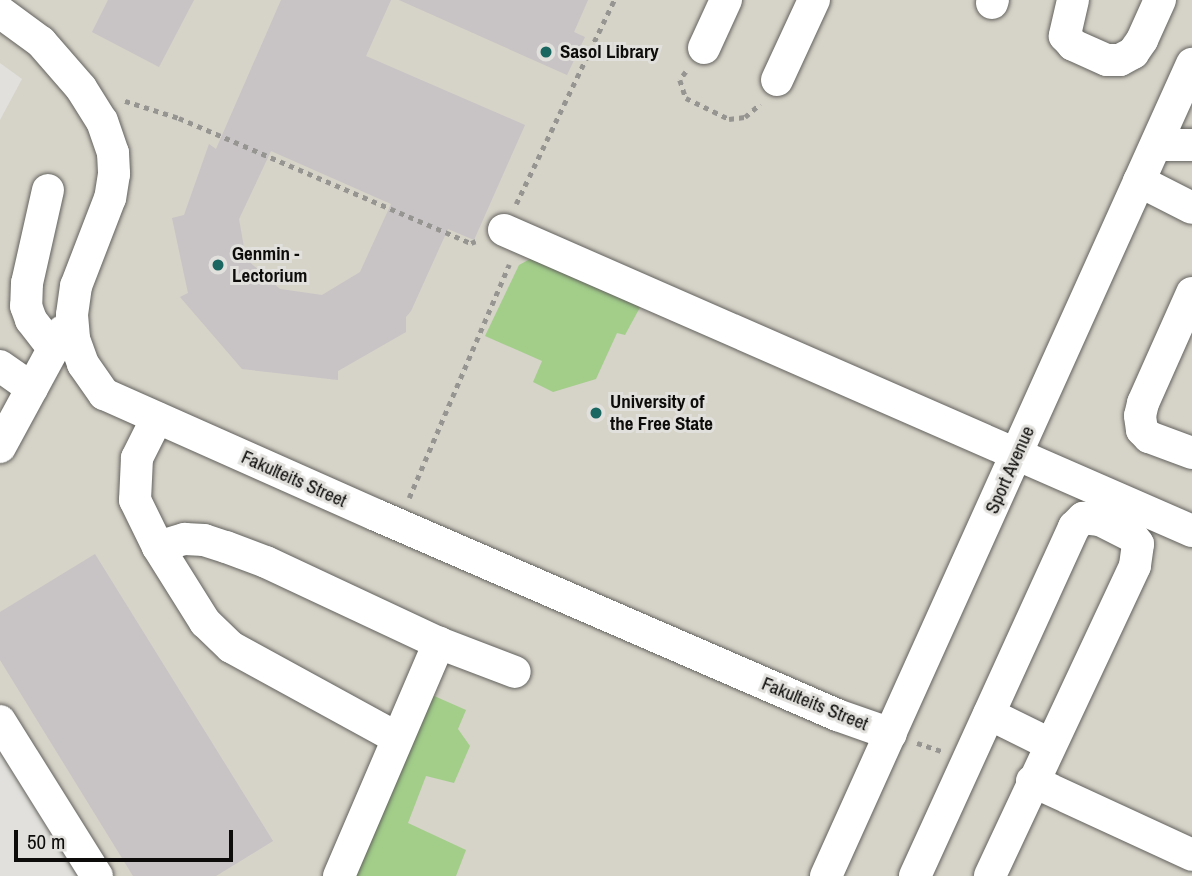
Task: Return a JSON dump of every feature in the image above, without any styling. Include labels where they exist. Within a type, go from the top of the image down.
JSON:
[{"type":"street","points":[[704,48],[726,0]]},
{"type":"street","points":[[777,80],[814,0]]},
{"type":"street","points":[[1073,0],[1065,36],[1073,45],[1107,60],[1121,60],[1133,52],[1160,0]]},
{"type":"street","name":"Fakulteits Street","points":[[0,12],[41,42],[82,88],[102,121],[113,153],[114,174],[110,198],[76,286],[72,315],[74,339],[83,364],[104,394],[837,715],[891,734]]},
{"type":"street","name":"Sport Avenue","points":[[826,876],[1192,64]]},
{"type":"street","points":[[1156,145],[1192,145]]},
{"type":"street","points":[[1139,181],[1192,208]]},
{"type":"street","points":[[48,190],[27,283],[26,306],[31,320],[53,348]]},
{"type":"street","points":[[512,234],[1192,531]]},
{"type":"street","points":[[1192,293],[1143,402],[1140,416],[1142,430],[1149,438],[1192,453]]},
{"type":"street","points":[[0,447],[72,315]]},
{"type":"street","points":[[0,366],[32,388]]},
{"type":"street","points":[[157,418],[137,458],[134,475],[135,500],[158,547],[205,622],[218,637],[397,738]]},
{"type":"street","points":[[915,876],[1074,527],[1083,518],[1100,520],[1132,536],[1138,544],[1138,556],[990,876]]},
{"type":"street","points":[[158,547],[185,539],[215,544],[266,562],[439,643],[515,672]]},
{"type":"street","points":[[339,876],[439,643]]},
{"type":"street","points":[[989,714],[1050,744]]},
{"type":"street","points":[[0,721],[97,876]]},
{"type":"street","points":[[1032,781],[1192,855]]},
{"type":"path","points":[[397,524],[512,234],[614,0]]},
{"type":"path","points":[[704,48],[680,80],[681,90],[686,97],[729,119],[745,117],[756,110],[777,80]]},
{"type":"path","points":[[82,88],[179,117],[471,243],[512,234]]},
{"type":"shaded area","name":"University of the Free State","points":[[0,0],[1192,0],[1192,876],[105,876],[0,706],[0,120],[22,79],[0,63]]},
{"type":"green space","points":[[530,259],[550,261],[644,300],[625,335],[617,333],[596,379],[553,392],[533,382],[542,361],[485,336],[519,265]]},
{"type":"green space","points":[[407,684],[466,710],[458,729],[470,746],[454,783],[426,776],[408,823],[466,850],[456,876],[326,876]]},
{"type":"building","points":[[108,0],[194,0],[159,67],[92,32]]},
{"type":"building","points":[[281,0],[391,0],[366,56],[525,125],[474,240],[448,229],[406,317],[406,332],[338,371],[338,380],[242,369],[180,297],[188,293],[172,218],[184,215],[209,144],[216,149]],"holes":[[[271,151],[391,204],[360,272],[322,295],[280,289],[246,259],[239,219]]]},
{"type":"building","name":"Sasol Library","points":[[399,0],[588,0],[574,32],[585,37],[567,75]]},
{"type":"building","points":[[95,554],[273,841],[216,876],[133,876],[0,660],[0,612]]},
{"type":"place","name":"Sasol Library","points":[[546,52]]},
{"type":"place","name":"Genmin - Lectorium","points":[[218,265]]},
{"type":"place","name":"University of the Free State","points":[[596,413]]}]
